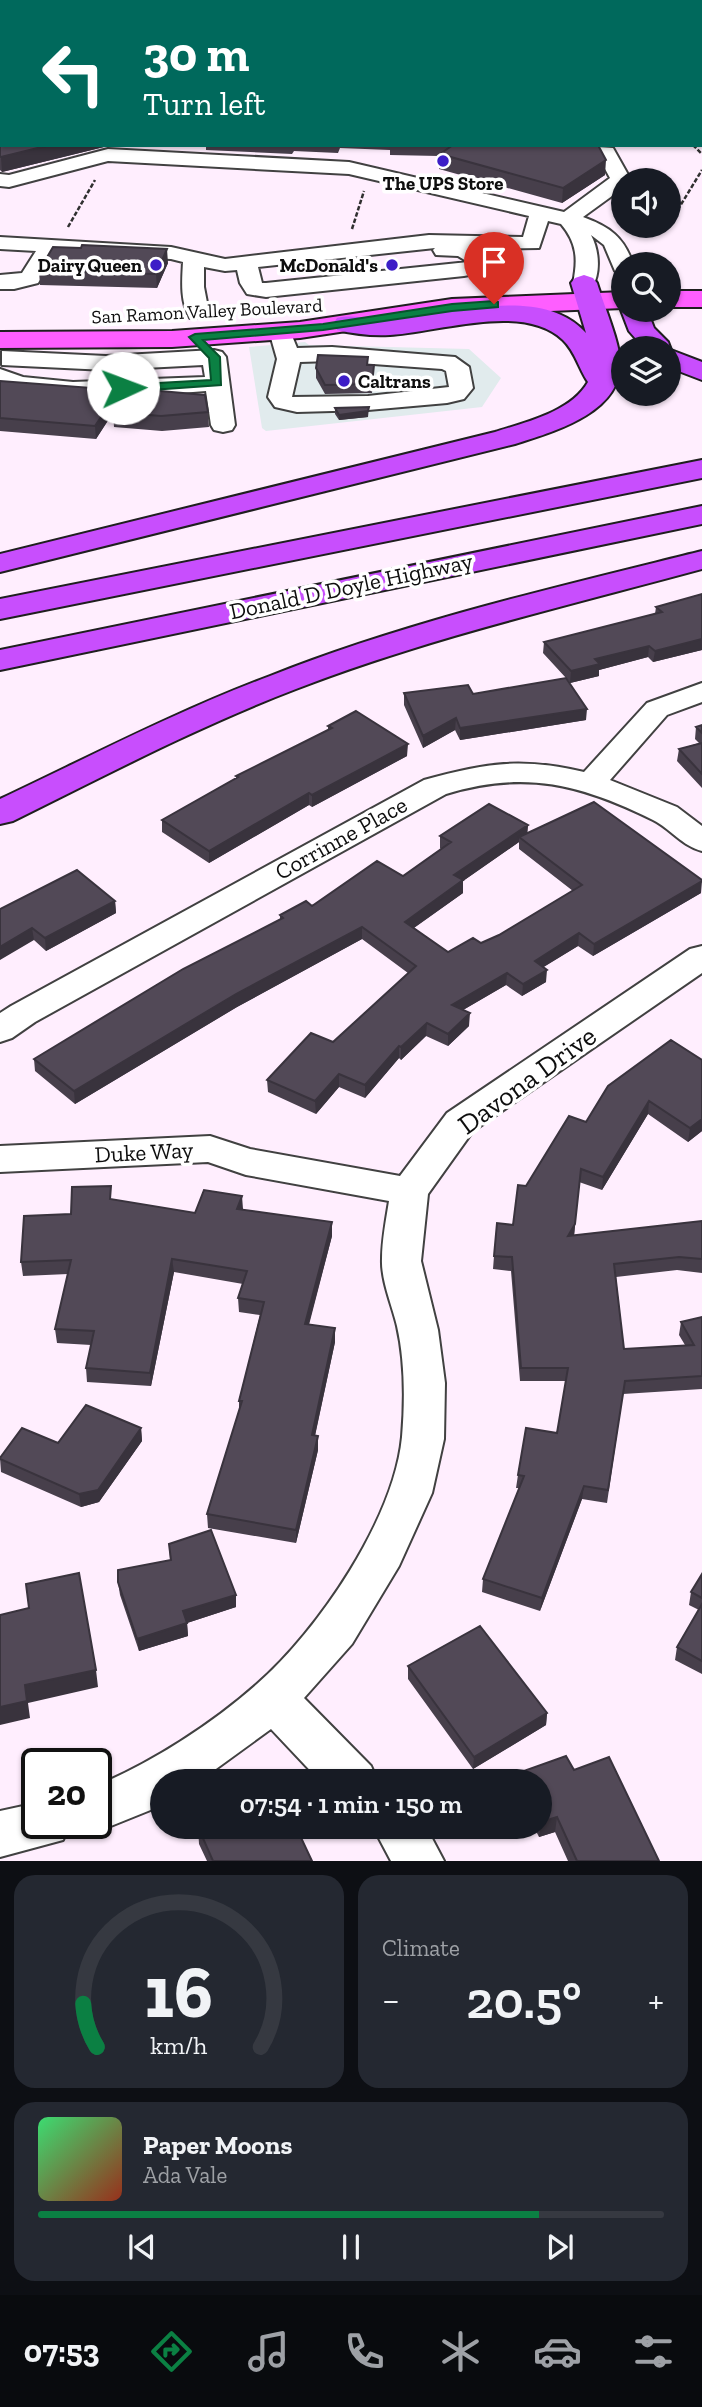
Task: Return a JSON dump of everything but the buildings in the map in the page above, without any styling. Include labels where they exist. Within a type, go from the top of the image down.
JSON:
[{"type":"highway","points":[[0,563],[505,438],[545,425],[583,405],[602,384],[607,373],[607,361],[587,292]]},
{"type":"highway","points":[[340,315],[389,327],[507,314],[543,319],[573,335],[602,384]]},
{"type":"highway","points":[[681,363],[702,372]]},
{"type":"highway","name":"Donald D Doyle Highway","points":[[0,609],[702,469]]},
{"type":"highway","name":"Donald D Doyle Highway","points":[[0,660],[702,515]]},
{"type":"highway","points":[[0,813],[196,719],[322,667],[448,628],[702,560]]},
{"type":"main road","points":[[681,282],[702,282]]},
{"type":"main road","name":"San Ramon Valley Boulevard","points":[[2,349],[164,314],[196,325],[284,343],[340,315],[452,307],[587,292],[611,285]]},
{"type":"main road","name":"San Ramon Valley Boulevard","points":[[587,292],[611,297]]},
{"type":"main road","points":[[681,299],[702,299]]},
{"type":"main road","points":[[196,325],[322,313],[340,315]]},
{"type":"main road","name":"San Ramon Valley Boulevard","points":[[2,349],[196,325]]},
{"type":"street","points":[[568,219],[621,180],[606,152],[584,147]]},
{"type":"street","points":[[0,180],[9,181],[108,155],[349,167],[568,219],[607,233],[619,252]]},
{"type":"street","points":[[0,243],[171,253],[225,265],[429,241],[532,244],[540,212]]},
{"type":"street","points":[[568,219],[582,234],[589,253],[587,292]]},
{"type":"street","points":[[0,282],[30,278],[56,246]]},
{"type":"street","points":[[248,263],[247,274],[255,289],[280,290],[464,271],[476,267],[480,260],[461,250],[358,260],[340,252]]},
{"type":"street","points":[[194,258],[196,325],[214,357],[223,425]]},
{"type":"street","points":[[284,343],[332,354],[447,362],[457,367],[461,388],[456,394],[434,398],[288,404],[279,397],[289,359],[284,343]]},
{"type":"street","points":[[214,357],[106,363],[2,349],[11,383],[27,386],[86,388],[217,383]]},
{"type":"street","points":[[591,783],[657,709],[702,692]]},
{"type":"street","name":"Corrinne Place","points":[[0,1030],[23,1014],[435,787],[472,776],[514,771],[549,773],[591,783],[666,814],[702,841]]},
{"type":"street","name":"Davona Drive","points":[[112,1802],[147,1788],[213,1745],[274,1699],[336,1630],[383,1553],[410,1493],[423,1439],[424,1383],[418,1330],[401,1261],[409,1191],[460,1122],[702,957]]},
{"type":"street","name":"Duke Way","points":[[0,1159],[210,1149],[246,1162],[409,1191]]},
{"type":"street","points":[[274,1699],[341,1769]]},
{"type":"street","points":[[0,1833],[21,1829]]},
{"type":"street","points":[[405,1839],[419,1861]]},
{"type":"path","points":[[56,246],[99,173],[80,163]]},
{"type":"path","points":[[681,204],[702,170]]},
{"type":"path","points":[[340,252],[337,243],[348,241],[369,178],[376,174]]},
{"type":"shaded area","points":[[305,342],[309,345],[469,349],[501,378],[482,407],[266,431],[262,428],[249,347]]},
{"type":"place","name":"The UPS Store","points":[[443,161]]},
{"type":"place","name":"Dairy Queen","points":[[156,265]]},
{"type":"place","name":"McDonald's","points":[[392,265]]},
{"type":"place","name":"Caltrans","points":[[344,381]]},
{"type":"route","points":[[123,388],[217,383],[214,357],[195,337],[300,330],[452,307],[494,304]]}]
